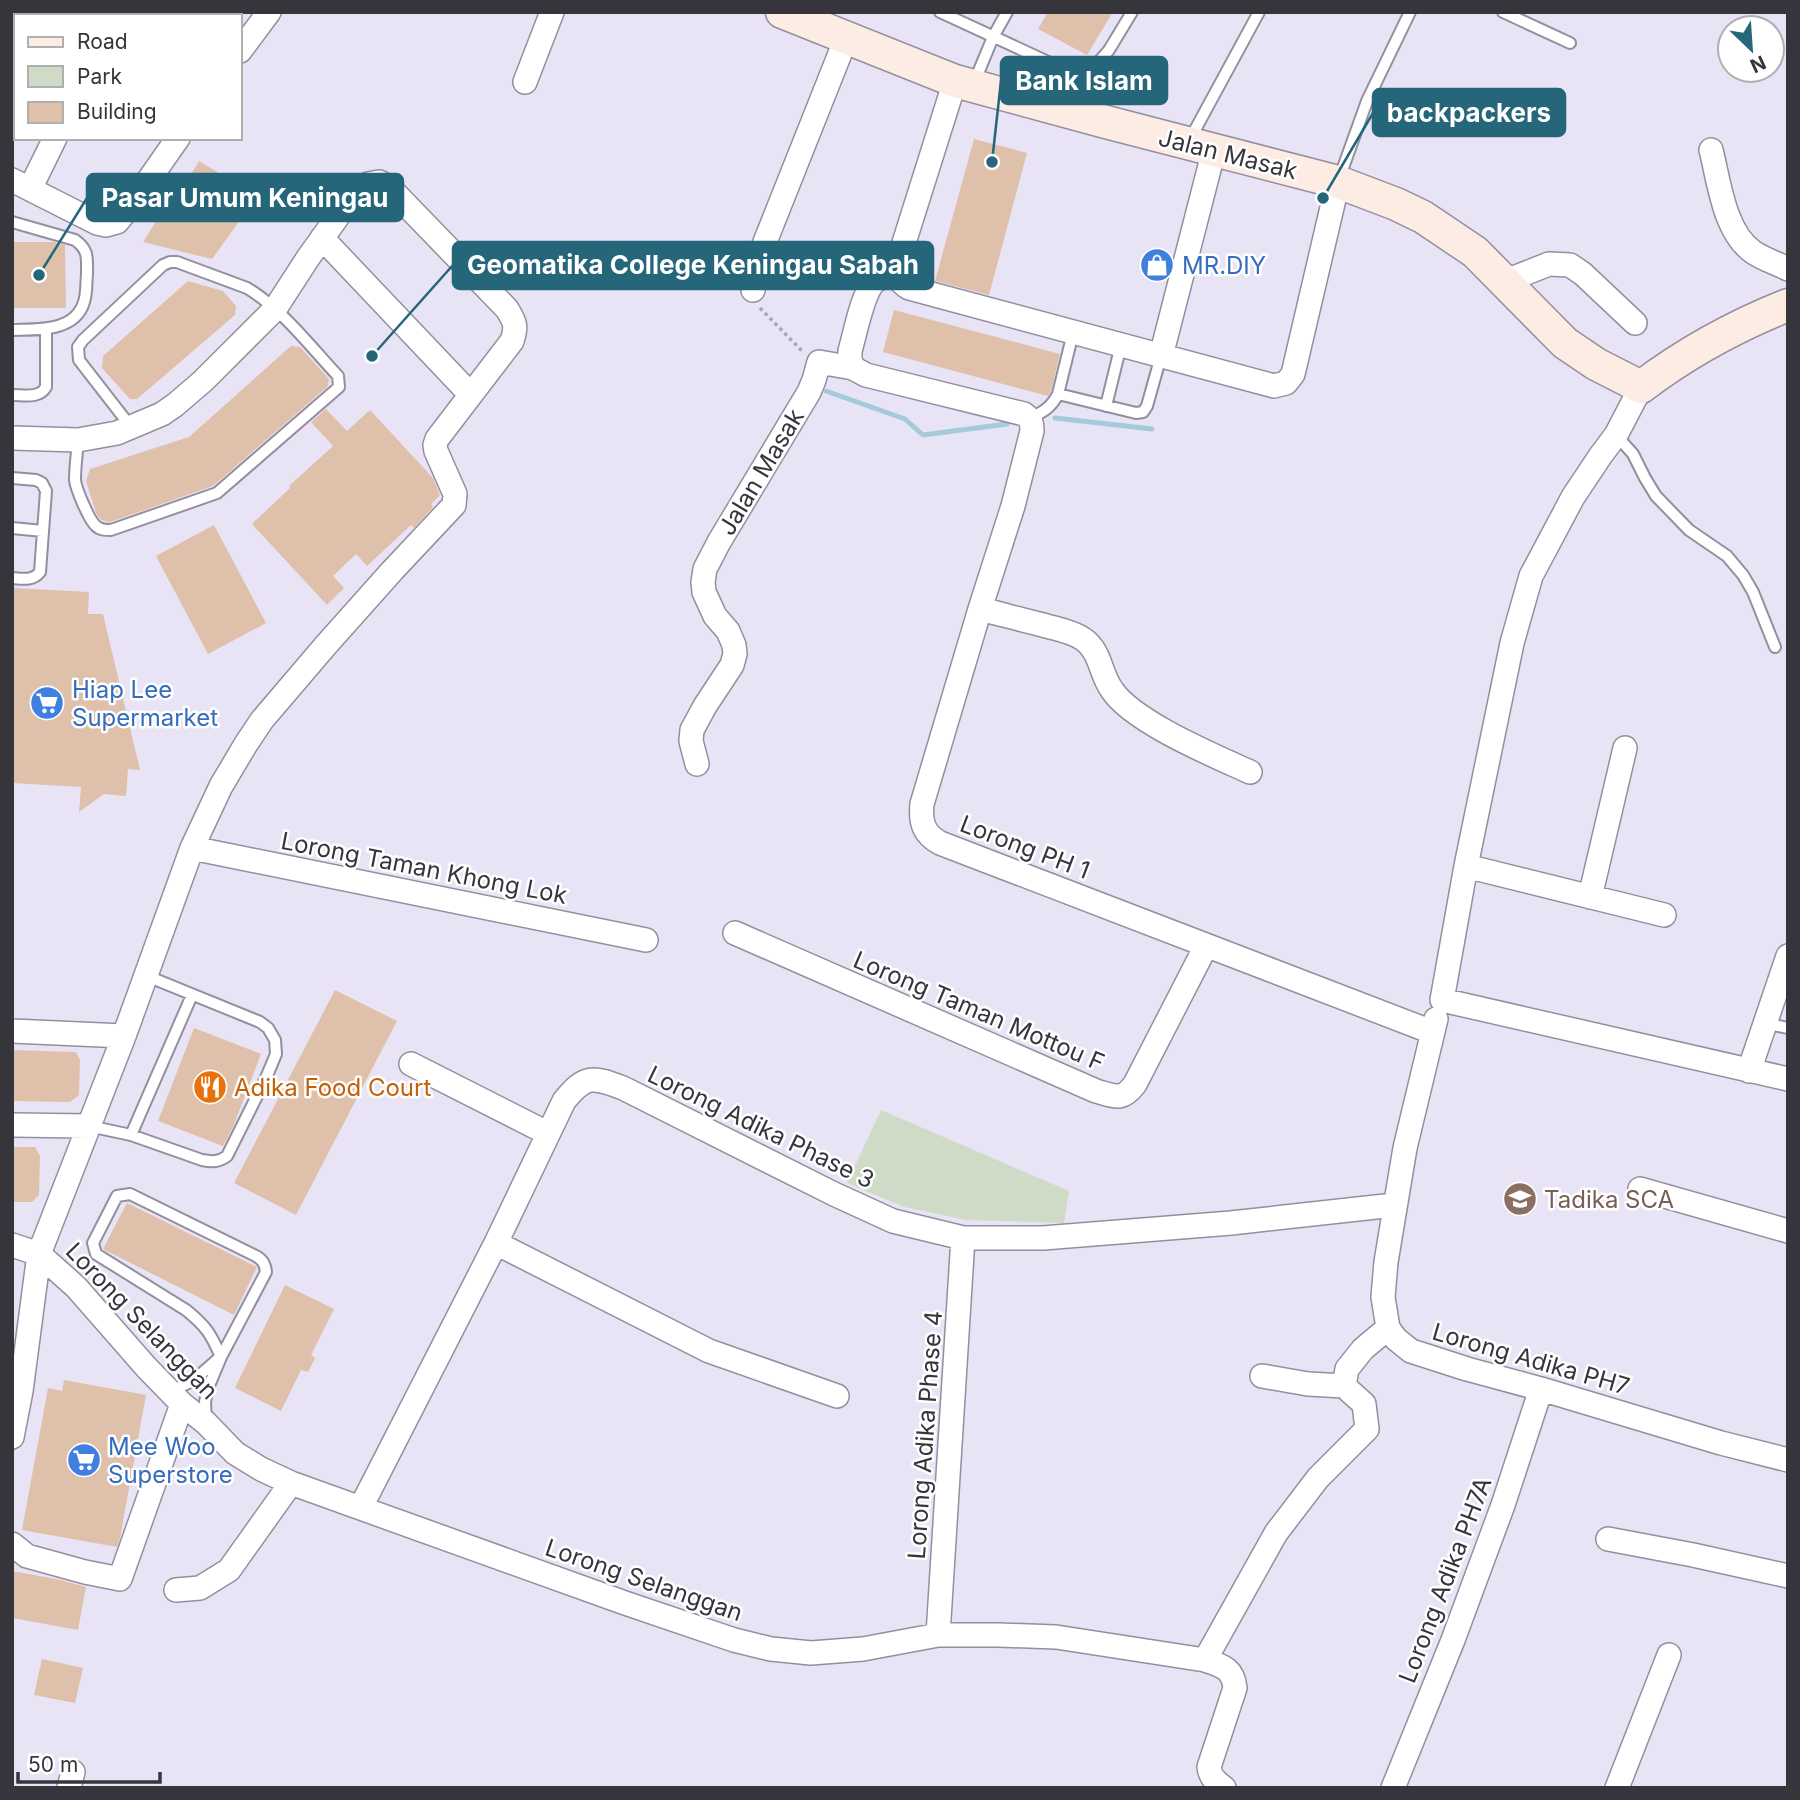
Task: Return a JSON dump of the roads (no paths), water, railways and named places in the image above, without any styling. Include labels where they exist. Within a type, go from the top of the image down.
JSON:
[{"type":"street","points":[[242,48],[269,12]]},
{"type":"street","points":[[525,82],[552,12]]},
{"type":"street","name":"Jalan Masak","points":[[782,12],[964,83],[1338,182],[1396,204],[1423,217],[1475,252],[1565,343],[1596,364],[1642,387]]},
{"type":"street","points":[[753,290],[756,269],[765,242],[847,36]]},
{"type":"street","points":[[964,83],[897,265],[897,274],[901,283],[909,288],[1073,333],[1274,386],[1286,383],[1293,374],[1338,182]]},
{"type":"street","points":[[54,140],[21,185],[106,225],[117,222],[177,140]]},
{"type":"street","points":[[1161,356],[1201,147]]},
{"type":"street","points":[[1711,150],[1727,214],[1735,232],[1753,252],[1788,269]]},
{"type":"street","points":[[12,438],[78,440],[117,433],[162,414],[176,405],[275,309],[356,191],[368,184],[379,182],[389,187],[507,309],[516,331],[512,341],[441,432],[435,445],[445,474],[456,494],[454,505],[392,570],[262,720],[221,786],[192,848],[147,976],[39,1254],[21,1391],[12,1437]]},
{"type":"street","points":[[322,238],[470,394]]},
{"type":"street","points":[[1506,281],[1549,264],[1570,265],[1635,323]]},
{"type":"street","points":[[897,274],[874,282],[867,293],[850,351],[853,368],[866,376],[1015,411],[1030,418]]},
{"type":"street","points":[[1344,1386],[1348,1369],[1363,1349],[1388,1328],[1383,1297],[1394,1205],[1432,1032],[1442,1000],[1466,866],[1512,643],[1531,576],[1573,497],[1616,435],[1642,387],[1692,352],[1751,319],[1788,305]]},
{"type":"street","name":"Jalan Masak","points":[[697,764],[691,741],[692,730],[732,665],[735,654],[728,631],[715,616],[705,592],[705,569],[809,392],[819,362],[853,368]]},
{"type":"street","name":"Lorong PH 1","points":[[1030,418],[1032,431],[1013,506],[922,804],[921,821],[927,834],[940,844],[1432,1032]]},
{"type":"street","points":[[980,608],[1070,632],[1085,640],[1099,659],[1112,691],[1125,704],[1163,729],[1251,772]]},
{"type":"street","points":[[1590,897],[1625,748]]},
{"type":"street","name":"Lorong Taman Khong Lok","points":[[192,848],[646,940]]},
{"type":"street","points":[[1466,866],[1664,915]]},
{"type":"street","name":"Lorong Taman Mottou F","points":[[735,933],[1096,1091],[1114,1096],[1127,1094],[1135,1084],[1206,946]]},
{"type":"street","points":[[1749,1071],[1788,956]]},
{"type":"street","points":[[1442,1000],[1788,1079]]},
{"type":"street","points":[[12,1031],[124,1036]]},
{"type":"street","points":[[411,1064],[547,1133]]},
{"type":"street","name":"Lorong Adika Phase 3","points":[[361,1507],[496,1243],[564,1101],[577,1085],[593,1079],[623,1088],[893,1222],[964,1238],[1043,1238],[1231,1223],[1394,1205]]},
{"type":"street","points":[[12,1125],[89,1126]]},
{"type":"street","points":[[1640,1189],[1788,1231]]},
{"type":"street","name":"Lorong Adika Phase 4","points":[[938,1635],[964,1238]]},
{"type":"street","points":[[496,1243],[709,1351],[837,1396]]},
{"type":"street","name":"Lorong Selanggan","points":[[12,1245],[39,1254],[76,1287],[176,1398],[206,1423],[234,1453],[261,1469],[291,1483],[625,1603],[734,1640],[771,1649],[811,1653],[863,1649],[938,1635],[999,1634],[1056,1637],[1205,1660],[1230,1671],[1235,1688],[1210,1760],[1210,1783]]},
{"type":"street","name":"Lorong Adika PH7","points":[[1388,1328],[1396,1339],[1411,1351],[1721,1443],[1788,1460]]},
{"type":"street","points":[[1205,1660],[1276,1533],[1318,1478],[1367,1429],[1364,1404],[1344,1386],[1308,1384],[1262,1376]]},
{"type":"street","name":"Lorong Adika PH7A","points":[[1393,1788],[1494,1530],[1541,1389]]},
{"type":"street","points":[[12,1544],[27,1556],[120,1579],[176,1398]]},
{"type":"street","points":[[176,1590],[201,1588],[229,1570],[291,1483]]},
{"type":"street","points":[[1608,1539],[1788,1576]]},
{"type":"street","points":[[1617,1788],[1669,1655]]},
{"type":"lane","points":[[940,12],[1059,67],[1083,71],[1096,65],[1109,50],[1132,12]]},
{"type":"lane","points":[[964,83],[1007,12]]},
{"type":"lane","points":[[1201,147],[1259,12]]},
{"type":"lane","points":[[1338,182],[1367,102],[1410,12]]},
{"type":"lane","points":[[1503,12],[1570,43]]},
{"type":"lane","points":[[12,222],[75,240],[83,246],[87,256],[84,303],[69,322],[46,329],[12,330]]},
{"type":"lane","points":[[78,440],[75,480],[77,487],[92,521],[97,527],[111,530],[217,493],[339,387],[338,376],[275,309],[247,288],[177,262],[170,262],[163,265],[82,340],[78,347],[79,360],[131,427]]},
{"type":"lane","points":[[12,395],[36,395],[46,387],[46,329]]},
{"type":"lane","points":[[1030,418],[1047,410],[1054,402],[1073,333]]},
{"type":"lane","points":[[1105,406],[1121,345]]},
{"type":"lane","points":[[1058,394],[1136,414],[1143,412],[1161,356]]},
{"type":"lane","points":[[1616,435],[1633,454],[1656,496],[1689,530],[1727,556],[1743,575],[1753,592],[1775,647]]},
{"type":"lane","points":[[12,478],[36,480],[42,483],[46,491],[40,572],[30,579],[12,578]]},
{"type":"lane","points":[[12,528],[43,531]]},
{"type":"lane","points":[[89,1126],[131,1135],[202,1160],[220,1161],[227,1156],[267,1078],[276,1054],[275,1040],[268,1028],[147,976]]},
{"type":"lane","points":[[131,1135],[192,995]]},
{"type":"lane","points":[[1765,1023],[1788,1028]]},
{"type":"lane","points":[[206,1423],[205,1402],[208,1388],[220,1357],[266,1272],[265,1265],[262,1259],[130,1194],[117,1196],[93,1242],[96,1254],[200,1321],[211,1334],[220,1357]]},
{"type":"lane","points":[[176,1398],[220,1357]]},
{"type":"waterway","points":[[826,391],[905,419],[923,435],[1007,424]]},
{"type":"waterway","points":[[1055,418],[1152,429]]},
{"type":"place","name":"Bank Islam","points":[[992,162]]},
{"type":"place","name":"backpackers","points":[[1323,198]]},
{"type":"place","name":"MR.DIY","points":[[1157,265]]},
{"type":"place","name":"Pasar Umum Keningau","points":[[39,275]]},
{"type":"place","name":"Geomatika College Keningau Sabah","points":[[372,356]]},
{"type":"place","name":"Hiap Lee Supermarket","points":[[47,703]]},
{"type":"place","name":"Adika Food Court","points":[[210,1087]]},
{"type":"place","name":"Tadika SCA","points":[[1520,1199]]},
{"type":"place","name":"Mee Woo Superstore","points":[[84,1460]]}]
